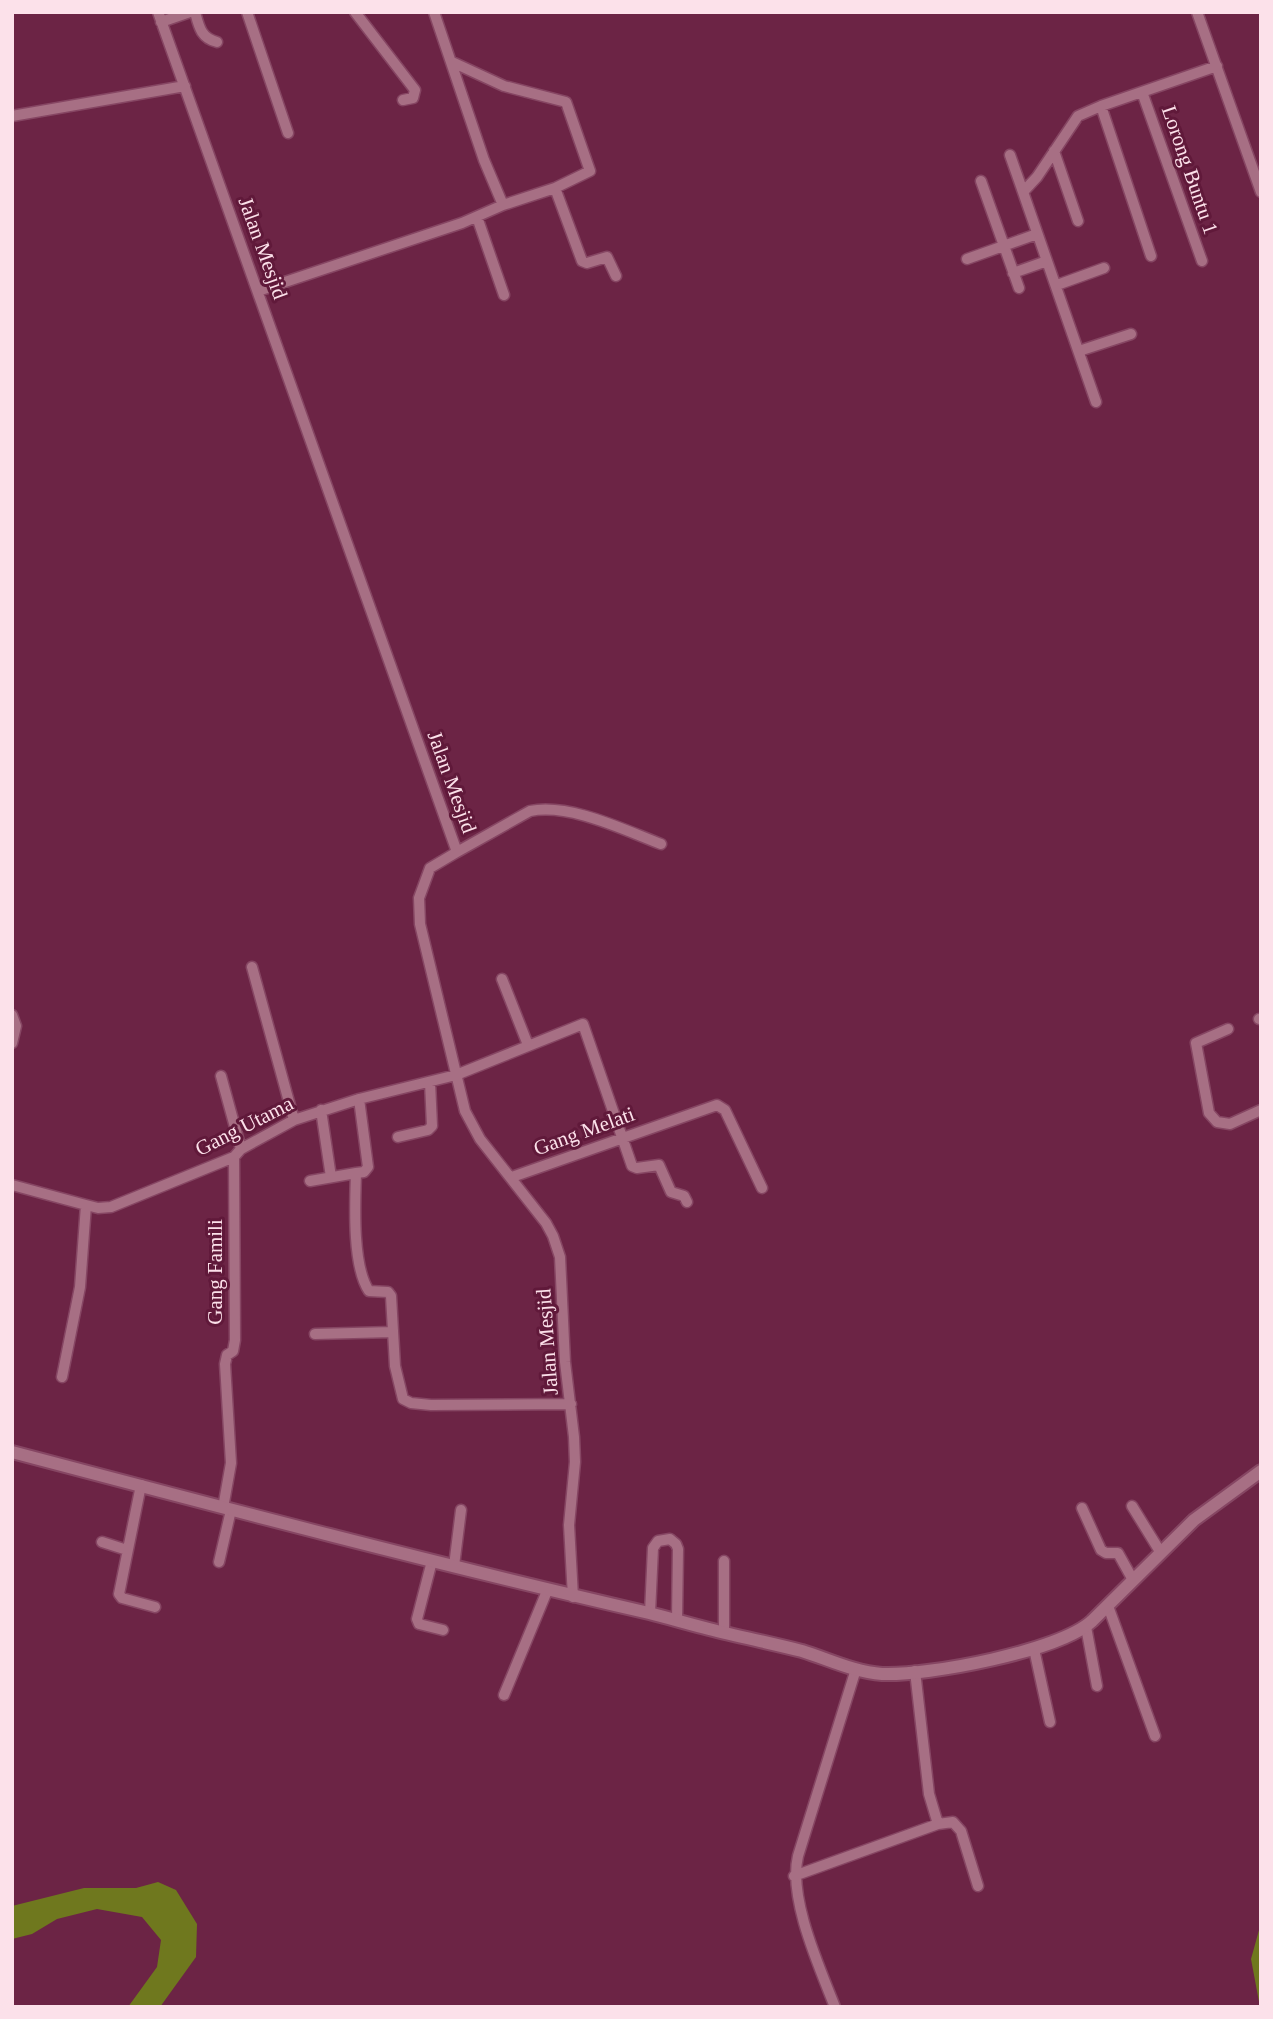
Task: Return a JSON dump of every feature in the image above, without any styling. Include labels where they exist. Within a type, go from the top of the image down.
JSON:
[{"type":"street","points":[[160,17],[193,12],[202,33],[209,40],[217,42]]},
{"type":"street","points":[[247,12],[288,134]]},
{"type":"street","points":[[355,12],[415,90],[412,98],[403,100]]},
{"type":"street","points":[[434,12],[484,160],[503,205]]},
{"type":"street","points":[[1197,12],[1256,162],[1261,192]]},
{"type":"street","name":"Jalan Mesjid","points":[[160,17],[457,852],[430,868],[422,886],[420,924],[465,1111],[473,1129],[546,1223],[557,1247],[562,1281],[564,1352],[575,1462],[569,1525],[573,1597]]},
{"type":"street","points":[[258,291],[477,217],[503,205],[555,188],[590,171],[567,103],[504,86],[452,62]]},
{"type":"street","points":[[1023,192],[1037,177],[1077,116],[1217,66]]},
{"type":"street","points":[[12,117],[184,86]]},
{"type":"street","name":"Lorong Buntu 1","points":[[1142,92],[1202,261]]},
{"type":"street","points":[[1101,106],[1152,256]]},
{"type":"street","points":[[1054,151],[1078,221]]},
{"type":"street","points":[[1010,155],[1096,402]]},
{"type":"street","points":[[981,181],[1019,288]]},
{"type":"street","points":[[555,188],[584,263],[607,257],[616,276]]},
{"type":"street","points":[[477,217],[504,295]]},
{"type":"street","points":[[967,259],[1037,234]]},
{"type":"street","points":[[1013,273],[1047,261]]},
{"type":"street","points":[[1056,285],[1104,268]]},
{"type":"street","points":[[1079,351],[1131,334]]},
{"type":"street","points":[[457,852],[530,811],[542,808],[608,824],[661,844]]},
{"type":"street","points":[[252,967],[294,1119]]},
{"type":"street","points":[[502,979],[528,1045]]},
{"type":"street","points":[[12,1015],[16,1026],[12,1043]]},
{"type":"street","name":"Gang Utama","points":[[12,1185],[98,1208],[119,1204],[237,1153],[294,1119],[359,1099],[456,1075],[583,1024],[621,1138]]},
{"type":"street","points":[[1227,1029],[1196,1043],[1209,1113],[1217,1122],[1230,1124],[1261,1110]]},
{"type":"street","name":"Gang Famili","points":[[219,1562],[232,1463],[225,1364],[227,1355],[233,1351],[235,1340],[237,1153],[221,1076]]},
{"type":"street","points":[[398,1137],[428,1130],[432,1126],[430,1082]]},
{"type":"street","points":[[310,1181],[364,1172],[368,1167],[359,1099]]},
{"type":"street","name":"Gang Melati","points":[[512,1177],[711,1106],[722,1107],[762,1188]]},
{"type":"street","points":[[321,1110],[331,1177]]},
{"type":"street","points":[[621,1138],[633,1168],[659,1165],[671,1192],[684,1196],[687,1202]]},
{"type":"street","points":[[356,1173],[356,1233],[363,1279],[369,1291],[390,1294],[397,1381],[406,1402],[431,1405],[571,1404]]},
{"type":"street","points":[[62,1377],[80,1287],[86,1205]]},
{"type":"street","points":[[315,1334],[392,1332]]},
{"type":"street","points":[[12,1452],[547,1591],[650,1613],[883,1674],[956,1665],[1034,1649],[1086,1627],[1206,1510],[1261,1471]]},
{"type":"street","points":[[141,1485],[119,1595],[155,1607]]},
{"type":"street","points":[[1132,1506],[1161,1553]]},
{"type":"street","points":[[1083,1508],[1101,1550],[1118,1553],[1133,1580]]},
{"type":"street","points":[[454,1566],[461,1510]]},
{"type":"street","points":[[650,1613],[653,1548],[658,1541],[670,1539],[678,1549],[677,1620]]},
{"type":"street","points":[[102,1542],[127,1550]]},
{"type":"street","points":[[432,1561],[417,1619],[422,1626],[443,1630]]},
{"type":"street","points":[[724,1561],[724,1633]]},
{"type":"street","points":[[504,1695],[547,1591]]},
{"type":"street","points":[[1108,1606],[1155,1736]]},
{"type":"street","points":[[1086,1627],[1097,1686]]},
{"type":"street","points":[[1034,1649],[1050,1722]]},
{"type":"street","points":[[835,2007],[803,1914],[794,1876],[856,1669]]},
{"type":"street","points":[[915,1671],[929,1794],[938,1825]]},
{"type":"street","points":[[794,1876],[953,1822],[961,1831],[978,1886]]},
{"type":"shaded area","points":[[158,1882],[176,1890],[197,1924],[196,1957],[160,2007],[128,2007],[157,1967],[161,1940],[142,1917],[97,1909],[57,1919],[32,1934],[12,1939],[12,1906],[84,1888],[136,1888]]},
{"type":"shaded area","points":[[1261,1923],[1261,2007],[1260,2007],[1251,1959]]}]
